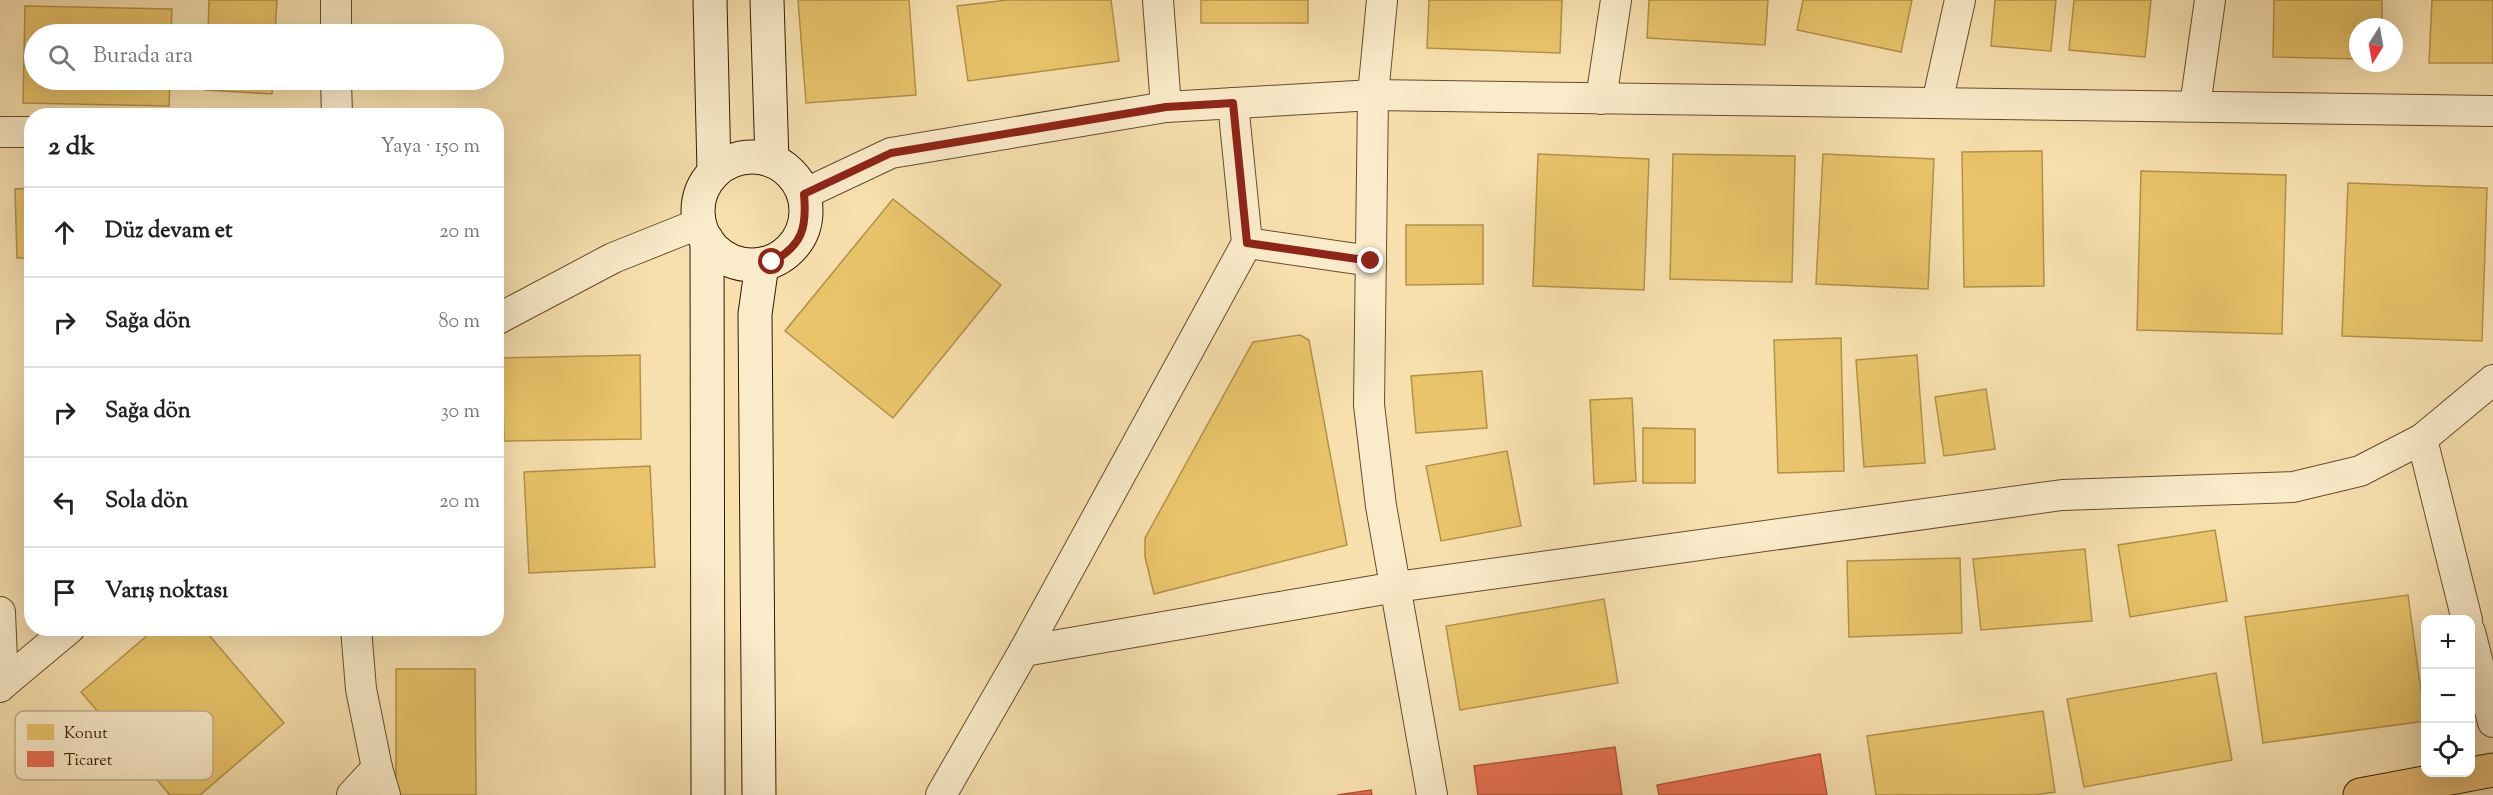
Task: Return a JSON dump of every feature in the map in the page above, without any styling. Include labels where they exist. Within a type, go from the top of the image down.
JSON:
[{"type":"main road","points":[[710,0],[714,171]]},
{"type":"main road","points":[[767,0],[772,161]]},
{"type":"main road","points":[[703,232],[714,250],[732,262],[751,266],[779,258],[794,246],[803,230],[806,217],[804,194],[796,180],[782,166],[772,161],[745,157],[726,163],[714,171],[702,188],[697,206],[703,232],[708,795]]},
{"type":"main road","points":[[759,795],[755,314],[762,264]]},
{"type":"main road","points":[[2360,795],[2493,770]]},
{"type":"street","points":[[336,0],[336,24]]},
{"type":"street","points":[[1158,0],[1166,107]]},
{"type":"street","points":[[1382,0],[1373,94],[1369,405],[1381,506],[1432,795]]},
{"type":"street","points":[[1601,99],[1616,0]]},
{"type":"street","points":[[1937,103],[1960,0]]},
{"type":"street","points":[[2195,106],[2210,0]]},
{"type":"street","points":[[336,90],[337,108]]},
{"type":"street","points":[[804,194],[891,153],[1166,107],[1373,94],[2493,111]]},
{"type":"street","points":[[941,795],[1024,651],[1247,243],[1233,103]]},
{"type":"street","points":[[0,132],[24,132]]},
{"type":"street","points":[[504,316],[613,258],[703,232]]},
{"type":"street","points":[[1247,243],[1371,261]]},
{"type":"street","points":[[1024,651],[1396,587],[2062,495],[2293,487],[2360,471],[2422,439],[2493,380]]},
{"type":"street","points":[[2422,439],[2466,615]]},
{"type":"street","points":[[0,612],[2,685]]},
{"type":"street","points":[[2,685],[60,636]]},
{"type":"street","points":[[352,795],[381,782],[361,689],[357,636]]},
{"type":"street","points":[[2475,652],[2493,722]]},
{"type":"building: Konut","points":[[209,0],[277,0],[276,24],[208,24]]},
{"type":"building: Konut","points":[[798,0],[909,0],[916,95],[806,103]]},
{"type":"building: Konut","points":[[1007,0],[1111,0],[1119,61],[968,81],[957,6]]},
{"type":"building: Konut","points":[[1201,0],[1308,0],[1308,23],[1201,23]]},
{"type":"building: Konut","points":[[1429,0],[1562,0],[1560,53],[1427,48]]},
{"type":"building: Konut","points":[[1649,0],[1768,0],[1765,45],[1647,38]]},
{"type":"building: Konut","points":[[1803,0],[1912,0],[1901,52],[1797,30]]},
{"type":"building: Konut","points":[[1995,0],[2056,0],[2051,51],[1991,46]]},
{"type":"building: Konut","points":[[2074,0],[2151,0],[2145,57],[2069,50]]},
{"type":"building: Konut","points":[[2274,0],[2382,0],[2382,18],[2349,18],[2349,59],[2273,57]]},
{"type":"building: Konut","points":[[2432,0],[2493,0],[2493,63],[2429,63]]},
{"type":"building: Konut","points":[[25,6],[172,9],[171,24],[25,24]]},
{"type":"building: Konut","points":[[24,54],[24,90],[170,90],[169,106],[23,103]]},
{"type":"building: Konut","points":[[205,90],[272,90],[272,94]]},
{"type":"building: Konut","points":[[2042,151],[2044,286],[1964,287],[1962,152]]},
{"type":"building: Konut","points":[[1538,154],[1649,159],[1644,290],[1533,286]]},
{"type":"building: Konut","points":[[1673,154],[1795,156],[1792,282],[1670,279]]},
{"type":"building: Konut","points":[[1823,154],[1934,159],[1928,289],[1816,284]]},
{"type":"building: Konut","points":[[2141,171],[2286,175],[2282,334],[2137,330]]},
{"type":"building: Konut","points":[[2348,183],[2487,188],[2482,341],[2342,336]]},
{"type":"building: Konut","points":[[24,188],[24,258],[17,258],[15,189]]},
{"type":"building: Konut","points":[[893,199],[1001,285],[893,418],[785,331]]},
{"type":"building: Konut","points":[[1406,225],[1483,225],[1483,284],[1406,285]]},
{"type":"building: Konut","points":[[1300,335],[1309,340],[1347,545],[1154,594],[1145,557],[1145,538],[1253,342]]},
{"type":"building: Konut","points":[[1841,338],[1844,471],[1778,473],[1774,340]]},
{"type":"building: Konut","points":[[640,355],[641,439],[504,441],[504,358]]},
{"type":"building: Konut","points":[[1917,355],[1925,463],[1864,467],[1856,360]]},
{"type":"building: Konut","points":[[1482,371],[1487,428],[1416,433],[1411,376]]},
{"type":"building: Konut","points":[[1986,389],[1995,449],[1944,456],[1935,397]]},
{"type":"building: Konut","points":[[1632,398],[1636,481],[1594,484],[1590,400]]},
{"type":"building: Konut","points":[[1643,428],[1695,429],[1695,483],[1643,483]]},
{"type":"building: Konut","points":[[1507,451],[1521,526],[1441,541],[1426,466]]},
{"type":"building: Konut","points":[[650,466],[655,567],[529,573],[524,472]]},
{"type":"building: Konut","points":[[2215,530],[2227,601],[2130,617],[2118,545]]},
{"type":"building: Konut","points":[[2085,549],[2092,621],[1981,630],[1973,559]]},
{"type":"building: Konut","points":[[1960,558],[1962,633],[1849,637],[1847,561]]},
{"type":"building: Konut","points":[[2408,595],[2421,691],[2421,722],[2263,743],[2245,617]]},
{"type":"building: Konut","points":[[1604,599],[1618,683],[1460,710],[1446,626]]},
{"type":"building: Konut","points":[[147,636],[210,636],[284,723],[200,795],[170,795],[157,780],[213,780],[213,711],[97,711],[81,692]]},
{"type":"building: Konut","points":[[396,669],[475,669],[476,795],[396,795]]},
{"type":"building: Konut","points":[[2216,673],[2232,760],[2084,787],[2067,699]]},
{"type":"building: Konut","points":[[2043,711],[2055,792],[2035,795],[1876,795],[1867,736]]},
{"type":"building: Ticaret","points":[[1615,747],[1622,795],[1478,795],[1474,766]]},
{"type":"building: Ticaret","points":[[1820,754],[1827,795],[1659,795],[1657,785]]},
{"type":"building: Ticaret","points":[[1371,790],[1372,795],[1337,795]]},
{"type":"route","points":[[772,262],[794,246],[803,230],[806,217],[804,194],[891,153],[1166,107],[1233,103],[1247,243],[1371,261]]}]
